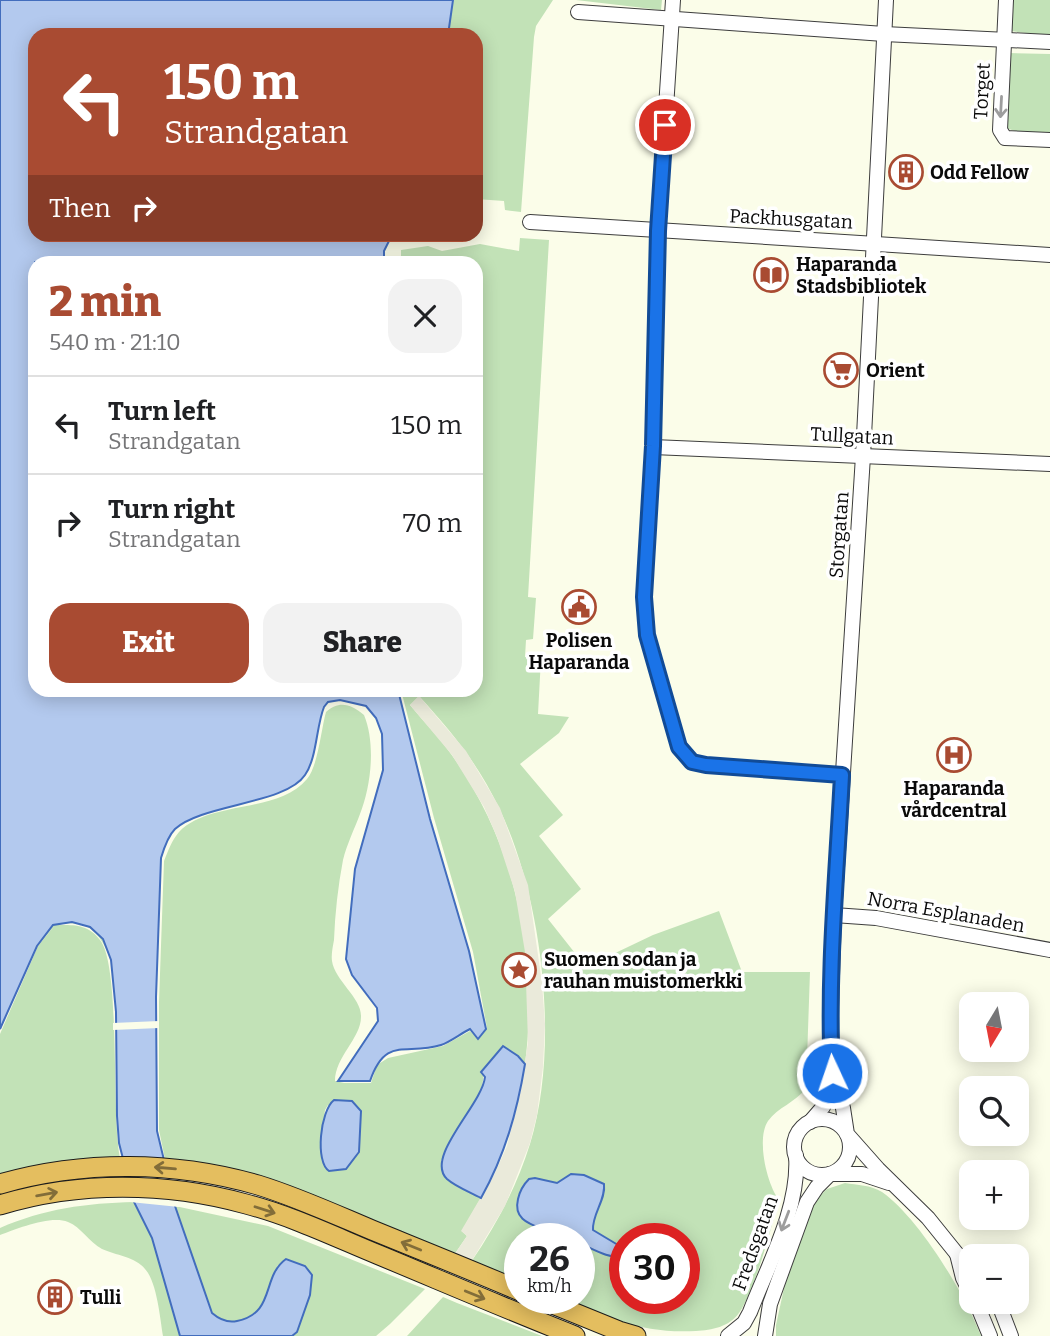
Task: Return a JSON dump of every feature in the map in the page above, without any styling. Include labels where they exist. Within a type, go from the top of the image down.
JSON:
[{"type":"highway","points":[[0,1184],[48,1173],[89,1168],[137,1167],[192,1171],[239,1180],[286,1195],[504,1284]]},
{"type":"highway","points":[[0,1205],[51,1192],[144,1187],[198,1193],[246,1203],[575,1336]]},
{"type":"highway","points":[[577,1314],[636,1336]]},
{"type":"street","points":[[673,0],[658,231],[653,446],[644,597],[647,635],[682,752],[692,762],[842,775]]},
{"type":"street","name":"Storgatan","points":[[796,1155],[798,1133],[823,1107],[832,1073],[830,1037],[834,915],[863,456],[886,0]]},
{"type":"street","name":"Torget","points":[[1006,0],[1000,131],[1005,138],[1050,140]]},
{"type":"street","points":[[578,12],[884,34],[1050,41]]},
{"type":"street","name":"Packhusgatan","points":[[530,222],[1050,255]]},
{"type":"street","name":"Tullgatan","points":[[653,446],[1050,464]]},
{"type":"street","name":"Norra Esplanaden","points":[[834,915],[876,918],[1050,950]]},
{"type":"street","name":"Storgatan","points":[[830,1174],[844,1165],[849,1156],[850,1145],[843,1108],[832,1073]]},
{"type":"street","points":[[810,1122],[831,1120],[841,1126],[893,1185],[928,1218],[957,1254],[959,1262]]},
{"type":"street","points":[[796,1155],[809,1171],[819,1175],[862,1174],[893,1185]]},
{"type":"street","name":"Fredsgatan","points":[[728,1336],[747,1317],[789,1212],[796,1179],[796,1155]]},
{"type":"street","name":"Fredsgatan","points":[[765,1336],[771,1304],[807,1202],[830,1174]]},
{"type":"street","points":[[981,1314],[990,1336]]},
{"type":"street","points":[[1003,1314],[1011,1336]]},
{"type":"green space","points":[[453,0],[553,0],[536,26],[534,37],[521,212],[505,210],[504,201],[483,200],[483,28],[449,28]]},
{"type":"green space","points":[[576,0],[662,0],[661,10]]},
{"type":"green space","points":[[1013,0],[1050,0],[1050,36],[1011,31]]},
{"type":"green space","points":[[1008,53],[1050,54],[1050,134],[1006,128]]},
{"type":"green space","points":[[520,238],[549,240],[528,597],[536,598],[533,639],[526,640],[525,657],[541,658],[538,714],[569,717],[559,733],[520,764],[563,815],[539,836],[581,889],[548,919],[586,967],[653,935],[719,911],[742,972],[810,972],[806,1088],[772,1116],[763,1139],[767,1173],[779,1200],[757,1274],[745,1302],[735,1318],[720,1327],[696,1331],[659,1330],[595,1312],[595,1223],[504,1223],[504,1275],[471,1262],[505,1205],[530,1144],[539,1105],[545,1019],[536,929],[527,885],[514,845],[483,777],[420,697],[483,697],[483,256],[401,256],[401,250],[428,246],[442,251],[480,244],[519,251]]},
{"type":"green space","points":[[403,697],[418,697],[410,705],[446,748],[473,788],[492,825],[517,902],[525,942],[528,1024],[525,1064],[503,1046],[482,1072],[481,1090],[441,1161],[450,1180],[481,1198],[462,1231],[467,1236],[454,1255],[165,1159],[159,1130],[159,1002],[164,861],[179,832],[192,822],[225,810],[279,798],[307,779],[317,757],[326,712],[331,708],[350,706],[364,715],[371,752],[367,791],[343,860],[332,956],[334,968],[357,1003],[361,1017],[357,1032],[339,1064],[335,1081],[371,1083],[377,1065],[388,1058],[443,1046],[470,1031],[478,1038],[487,1028],[473,952]],"holes":[[[328,1105],[361,1111],[359,1152],[336,1170],[322,1162],[321,1143]]]},
{"type":"green space","points":[[63,751],[111,960],[98,935],[92,930],[77,924],[57,925],[75,926],[91,931],[100,940],[107,955],[113,1009],[120,1158],[0,1175],[0,1034],[38,946],[55,925],[37,946],[0,1029]]},
{"type":"green space","points":[[845,1183],[869,1187],[882,1192],[896,1204],[939,1258],[959,1291],[959,1314],[972,1314],[981,1336],[776,1336],[786,1279],[814,1201],[827,1189]]},
{"type":"green space","points":[[134,1202],[152,1238],[180,1336],[163,1336],[155,1291],[149,1275],[141,1265],[102,1249],[73,1224],[61,1220],[43,1221],[0,1235],[0,1228],[49,1212],[99,1204]]},
{"type":"green space","points":[[175,1206],[268,1226],[425,1289],[376,1336],[292,1336],[297,1332],[310,1295],[278,1265],[263,1304],[254,1316],[234,1322],[218,1319],[212,1313]]},
{"type":"green space","points":[[443,1297],[457,1303],[542,1336],[407,1336]]},
{"type":"shaded area","points":[[420,697],[466,751],[500,808],[528,885],[542,983],[545,1024],[543,1067],[537,1115],[530,1143],[505,1206],[471,1262],[454,1255],[467,1236],[461,1231],[495,1173],[507,1146],[520,1094],[528,1042],[525,952],[515,892],[484,807],[452,755],[410,705]]},
{"type":"water","points":[[0,0],[453,0],[449,28],[28,28],[28,242],[388,242],[384,256],[28,256],[28,697],[400,697],[430,819],[469,951],[486,1029],[478,1039],[470,1029],[441,1045],[390,1052],[376,1067],[370,1081],[338,1081],[378,1021],[377,1008],[352,975],[346,959],[355,869],[383,770],[382,734],[376,718],[366,706],[340,700],[328,702],[324,707],[309,768],[295,785],[263,798],[188,821],[170,835],[161,858],[156,997],[157,1131],[175,1206],[212,1313],[221,1319],[237,1321],[258,1310],[273,1275],[286,1259],[305,1266],[312,1275],[310,1295],[297,1332],[292,1336],[180,1336],[152,1238],[134,1202],[119,1143],[116,1012],[111,960],[103,939],[90,927],[72,922],[53,925],[37,946],[0,1029]]},
{"type":"water","points":[[503,1046],[525,1064],[509,1133],[481,1198],[447,1179],[442,1169],[443,1158],[448,1144],[482,1089],[485,1077],[481,1072]]},
{"type":"water","points":[[334,1100],[352,1101],[361,1111],[359,1152],[346,1169],[329,1171],[322,1158],[321,1136],[325,1114]]},
{"type":"water","points":[[571,1174],[584,1175],[604,1184],[603,1196],[593,1223],[529,1223],[520,1217],[518,1199],[529,1179],[557,1183]]},
{"type":"water","points":[[595,1231],[609,1240],[609,1255],[595,1250]]},
{"type":"pier","points":[[159,1021],[159,1028],[113,1030],[113,1023]]},
{"type":"pier","points":[[119,1158],[166,1160],[179,1207],[130,1202]]},
{"type":"place","name":"Odd Fellow","points":[[906,172]]},
{"type":"place","name":"Haparanda Stadsbibliotek","points":[[771,275]]},
{"type":"place","name":"Orient","points":[[841,370]]},
{"type":"place","name":"Polisen Haparanda","points":[[579,607]]},
{"type":"place","name":"Haparanda vårdcentral","points":[[954,755]]},
{"type":"place","name":"Suomen sodan ja rauhan muistomerkki","points":[[519,970]]},
{"type":"place","name":"Tulli","points":[[55,1297]]},
{"type":"route","points":[[665,125],[658,231],[653,446],[644,597],[647,635],[679,747],[692,762],[842,775],[830,1037],[832,1073]]}]
